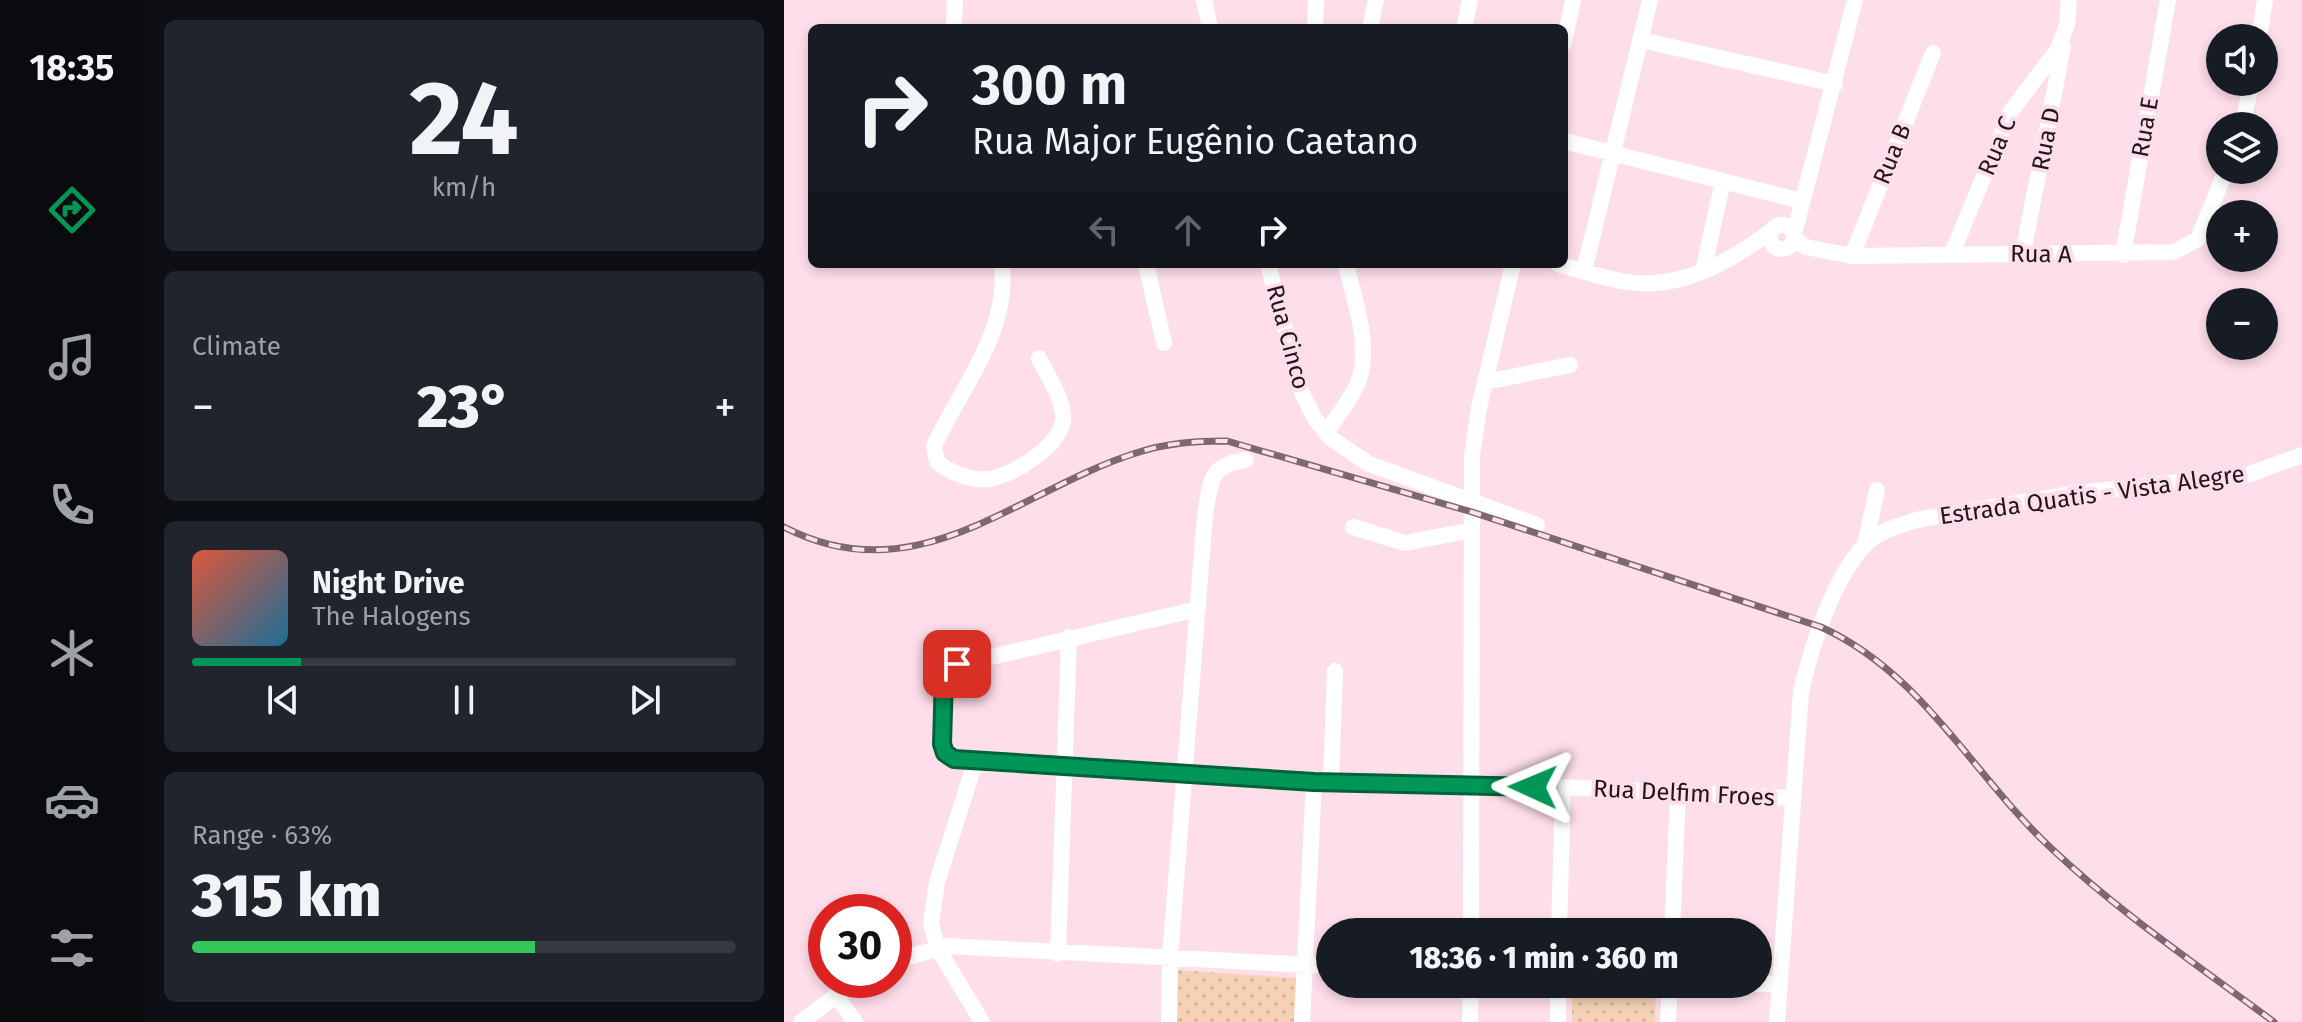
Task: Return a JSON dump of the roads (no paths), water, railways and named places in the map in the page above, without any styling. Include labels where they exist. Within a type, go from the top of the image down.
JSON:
[{"type":"street","points":[[954,24],[955,0]]},
{"type":"street","points":[[1204,0],[1209,24]]},
{"type":"street","points":[[1315,24],[1316,0]]},
{"type":"street","points":[[1371,24],[1376,0]]},
{"type":"street","points":[[1465,24],[1470,0]]},
{"type":"street","points":[[1568,24],[1573,0]]},
{"type":"street","points":[[1584,271],[1650,0]]},
{"type":"street","points":[[1775,227],[1770,238],[1792,243],[1855,0]]},
{"type":"street","name":"Rua D","points":[[2023,253],[2067,25],[2069,0]]},
{"type":"street","name":"Rua E","points":[[2123,255],[2168,0]]},
{"type":"street","points":[[2261,24],[2265,0]]},
{"type":"street","name":"Rua D","points":[[2058,49],[2067,25]]},
{"type":"street","points":[[1641,40],[1835,84]]},
{"type":"street","name":"Rua C","points":[[1952,253],[2011,111],[2058,49]]},
{"type":"street","name":"Rua B","points":[[1852,256],[1933,53]]},
{"type":"street","points":[[1568,142],[1802,203]]},
{"type":"street","points":[[1703,271],[1723,181]]},
{"type":"street","name":"Rua A","points":[[1750,248],[1792,243],[1852,256],[2174,252],[2194,243],[2220,184]]},
{"type":"street","points":[[1568,267],[1624,281],[1650,283],[1703,271],[1750,248],[1802,203]]},
{"type":"street","points":[[1002,268],[999,311],[990,340],[934,446],[937,462],[968,477],[987,479],[1024,464],[1050,443],[1061,429],[1064,415],[1039,358]]},
{"type":"street","points":[[1147,268],[1164,343]]},
{"type":"street","name":"Rua Cinco","points":[[1269,268],[1302,393],[1326,433],[1341,448],[1369,464],[1537,525]]},
{"type":"street","points":[[1326,433],[1355,389],[1362,363],[1362,338],[1347,268]]},
{"type":"street","points":[[1471,918],[1472,456],[1485,382],[1512,268]]},
{"type":"street","points":[[1485,382],[1570,365]]},
{"type":"street","name":"Estrada Quatis - Vista Alegre","points":[[1777,1022],[1798,716],[1809,656],[1842,580],[1865,545],[1894,527],[1916,520],[2077,493],[2247,475],[2302,455]]},
{"type":"street","points":[[1169,1022],[1170,957],[1201,560],[1214,472],[1227,462],[1246,460]]},
{"type":"street","points":[[1865,545],[1877,490]]},
{"type":"street","points":[[1353,527],[1405,543],[1472,530]]},
{"type":"street","points":[[1058,954],[1069,637],[1198,609]]},
{"type":"street","name":"Rua Delfim Froes","points":[[1069,637],[957,664],[947,670],[942,744],[945,753],[954,759],[975,763],[1186,775],[1792,798]]},
{"type":"street","points":[[1302,1022],[1304,965],[1335,671]]},
{"type":"street","points":[[975,763],[935,895],[931,923],[937,947],[982,1022]]},
{"type":"street","points":[[1559,918],[1563,787]]},
{"type":"street","points":[[1673,918],[1678,793]]},
{"type":"street","points":[[912,955],[937,947],[1316,965]]},
{"type":"street","points":[[1772,984],[1778,984]]},
{"type":"street","points":[[801,1022],[832,998]]},
{"type":"street","points":[[838,998],[855,1022]]},
{"type":"street","points":[[1470,1022],[1471,998]]},
{"type":"street","points":[[1558,998],[1558,1022]]},
{"type":"street","points":[[1668,1022],[1669,998]]},
{"type":"railway","points":[[784,527],[833,545],[879,550],[923,544],[965,530],[1092,470],[1136,453],[1181,443],[1227,441],[1472,512],[1821,627],[1857,647],[1918,698],[2023,820],[2078,873],[2274,1022]]}]
